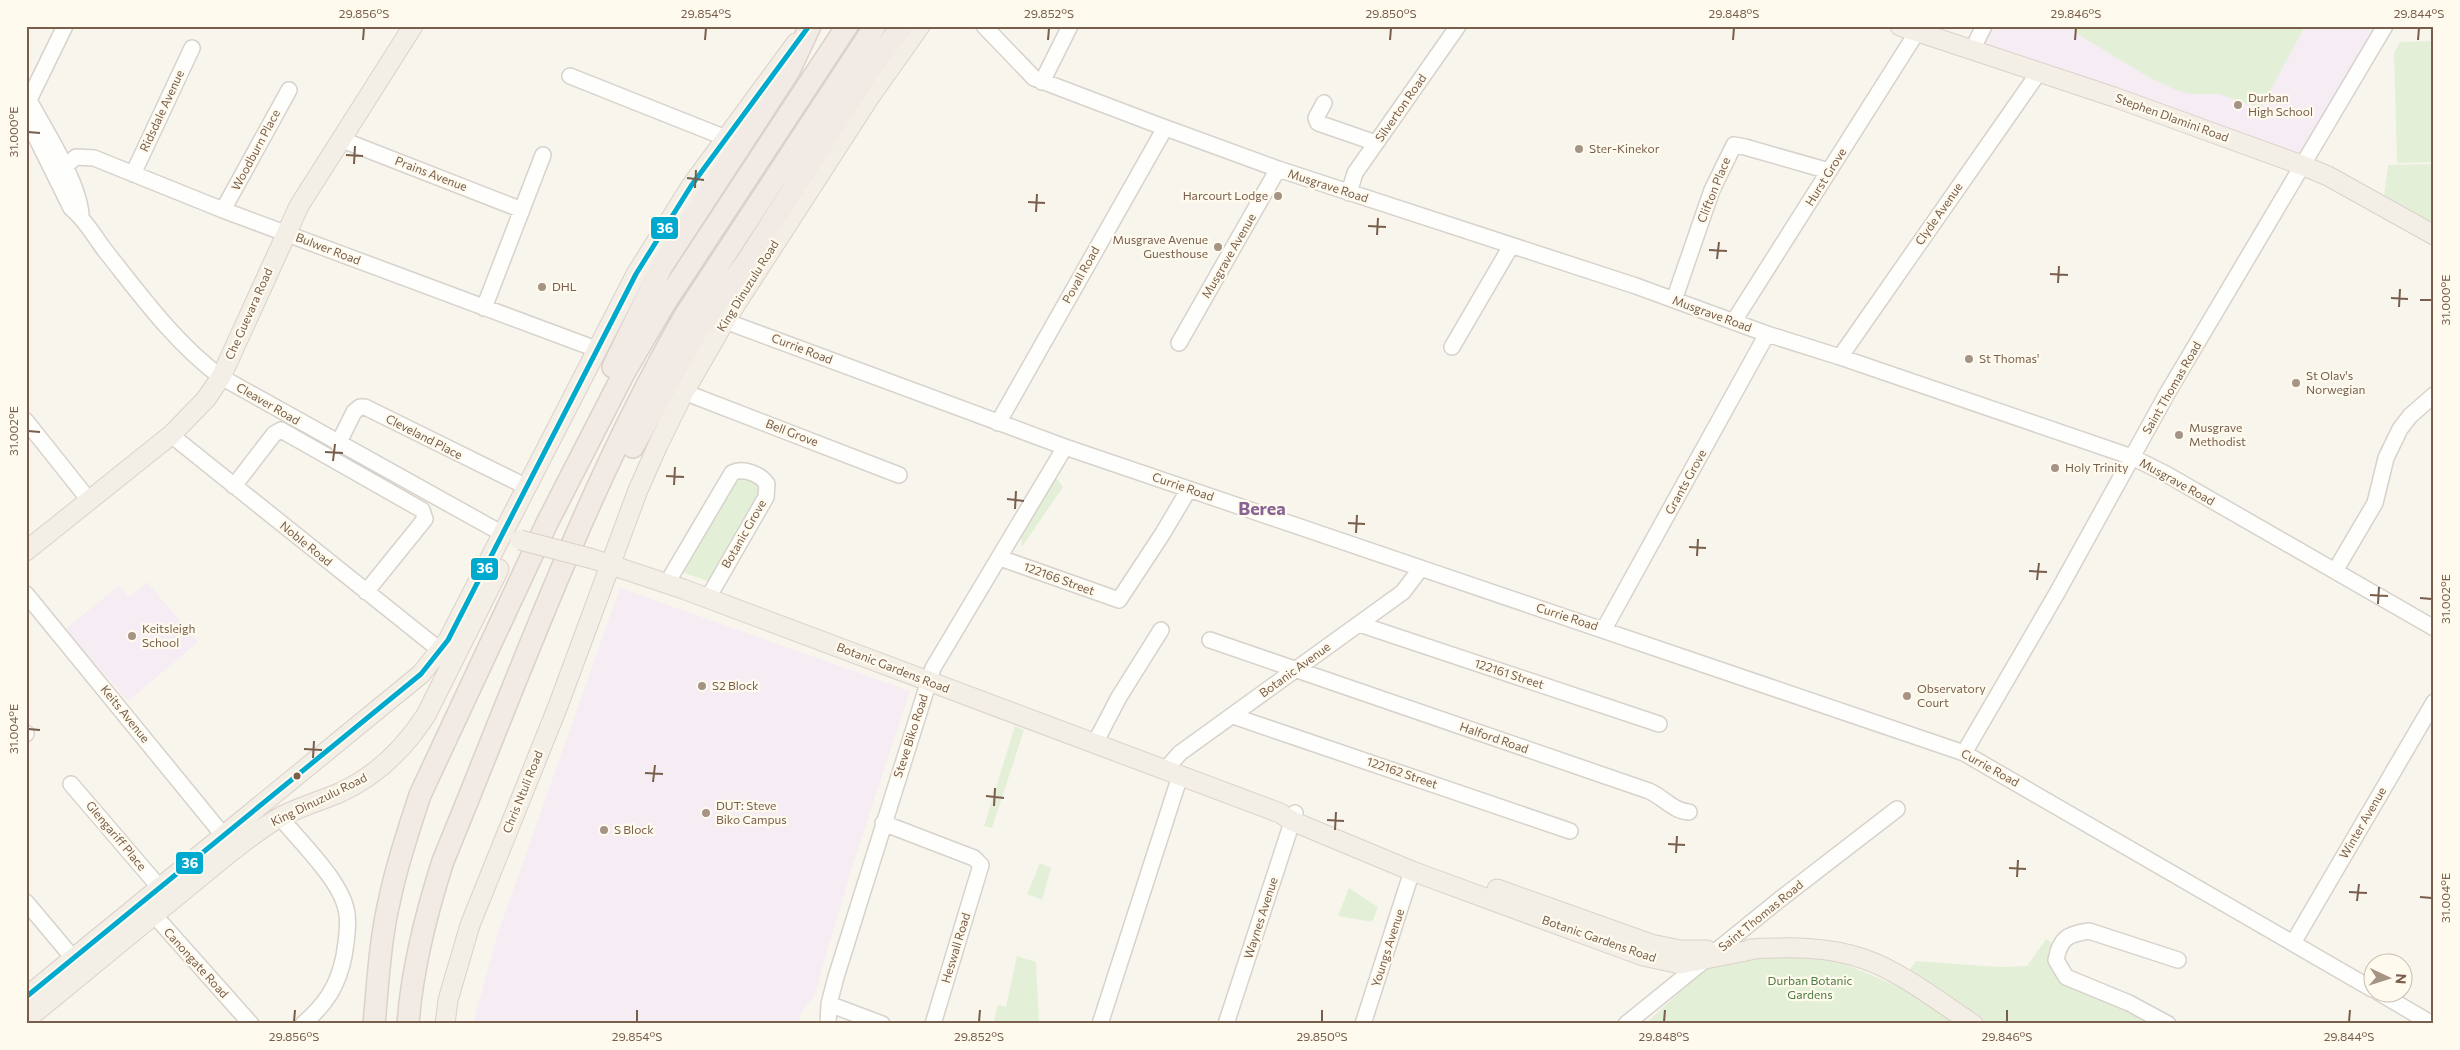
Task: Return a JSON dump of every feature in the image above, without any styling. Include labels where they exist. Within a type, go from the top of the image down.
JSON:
[{"type":"highway","points":[[547,523],[555,490],[662,266],[789,71],[809,26]]},
{"type":"highway","points":[[374,1024],[381,947],[390,898],[405,840],[420,795],[547,523],[624,373],[666,302],[847,26]]},
{"type":"highway","points":[[414,1024],[409,1013],[427,911],[444,861],[580,526],[624,432],[682,322],[875,26]]},
{"type":"highway","points":[[580,526],[609,490],[699,327],[748,260],[870,69],[902,26]]},
{"type":"main road","name":"Che Guevara Road","points":[[26,551],[171,435],[206,399],[221,377],[299,206],[413,26]]},
{"type":"main road","name":"King Dinuzulu Road","points":[[26,997],[73,958],[149,909],[280,817],[358,783],[390,761],[401,750],[426,715],[444,684],[513,537],[527,487],[596,349],[661,232],[691,186],[809,26]]},
{"type":"main road","name":"King Dinuzulu Road","points":[[602,561],[684,392],[725,320],[869,98],[920,26]]},
{"type":"main road","name":"Stephen Dlamini Road","points":[[1908,29],[2039,72],[2304,166],[2328,176],[2434,235]]},
{"type":"main road","name":"King Dinuzulu Road","points":[[26,1020],[149,909],[160,888],[420,674],[441,652],[513,537]]},
{"type":"main road","name":"Botanic Gardens Road","points":[[513,537],[602,561],[708,598],[1289,816],[1418,860],[1650,944],[1680,950],[1788,947],[1821,950],[1864,959],[1883,967],[1973,1024]]},
{"type":"main road","name":"Chris Ntuli Road","points":[[445,1024],[448,1000],[470,925],[558,706],[602,561]]},
{"type":"main road","name":"Botanic Gardens Road","points":[[1289,816],[1412,871],[1681,971],[1723,950]]},
{"type":"street","points":[[27,106],[64,26]]},
{"type":"street","name":"Musgrave Road","points":[[984,26],[1027,72],[1042,82],[1278,170],[1674,300],[1767,334],[1840,356],[2132,457],[2166,474],[2434,628]]},
{"type":"street","points":[[1042,82],[1070,26]]},
{"type":"street","name":"Silverton Road","points":[[1349,193],[1355,174],[1458,26]]},
{"type":"street","points":[[1972,50],[1984,26]]},
{"type":"street","name":"Saint Thomas Road","points":[[1964,753],[2057,593],[2178,376],[2304,166],[2384,26]]},
{"type":"street","name":"Hurst Grove","points":[[1734,321],[1829,171],[1908,29]]},
{"type":"street","name":"Ridsdale Avenue","points":[[133,174],[192,48]]},
{"type":"street","name":"Clyde Avenue","points":[[1840,356],[2039,72]]},
{"type":"street","points":[[26,77],[42,73]]},
{"type":"street","points":[[570,76],[726,138]]},
{"type":"street","name":"Woodburn Place","points":[[223,210],[289,90]]},
{"type":"street","points":[[1324,103],[1316,118],[1318,122],[1376,144]]},
{"type":"street","name":"Cleaver Road","points":[[27,106],[64,167],[81,202],[81,216]]},
{"type":"street","name":"Cleaver Road","points":[[27,106],[71,208],[81,216],[96,239],[178,339],[195,356],[221,377],[338,444],[513,537]]},
{"type":"street","name":"Povall Road","points":[[998,423],[1165,128]]},
{"type":"street","name":"Prains Avenue","points":[[340,139],[522,210]]},
{"type":"street","name":"Clifton Place","points":[[1674,300],[1712,190],[1734,145],[1829,171]]},
{"type":"street","points":[[484,308],[543,155]]},
{"type":"street","name":"Bulwer Road","points":[[64,167],[76,157],[94,158],[223,210],[596,349]]},
{"type":"street","name":"Musgrave Avenue","points":[[1179,343],[1278,170]]},
{"type":"street","points":[[1452,346],[1511,246]]},
{"type":"street","name":"Currie Road","points":[[725,320],[1065,447],[1964,753],[2362,983]]},
{"type":"street","name":"Grants Grove","points":[[1604,629],[1767,334]]},
{"type":"street","name":"Bell Grove","points":[[684,392],[899,475]]},
{"type":"street","points":[[2335,571],[2375,503],[2386,458],[2400,429],[2410,416],[2434,395]]},
{"type":"street","name":"Cleveland Place","points":[[338,444],[354,412],[360,407],[365,407],[527,487]]},
{"type":"street","points":[[26,421],[89,500]]},
{"type":"street","points":[[234,486],[274,434],[281,430],[422,510],[425,519],[366,592]]},
{"type":"street","name":"Noble Road","points":[[171,435],[441,652]]},
{"type":"street","name":"Steve Biko Road","points":[[828,1024],[829,1004],[836,977],[883,822],[933,668],[1065,447]]},
{"type":"street","name":"Botanic Grove","points":[[666,583],[726,479],[735,471],[745,471],[766,482],[766,497],[708,598]]},
{"type":"street","name":"122166 Street","points":[[1000,558],[1117,600],[1164,533],[1189,489]]},
{"type":"street","name":"Botanic Avenue","points":[[1100,1024],[1180,753],[1403,592],[1422,568]]},
{"type":"street","name":"Keits Avenue","points":[[26,594],[223,835]]},
{"type":"street","name":"122161 Street","points":[[1359,624],[1659,724]]},
{"type":"street","points":[[1095,743],[1120,697],[1161,630]]},
{"type":"street","name":"Halford Road","points":[[1210,640],[1649,791],[1661,796],[1676,809],[1689,812]]},
{"type":"street","name":"Winter Avenue","points":[[2293,943],[2434,702]]},
{"type":"street","name":"122162 Street","points":[[1233,716],[1570,831]]},
{"type":"street","name":"Glengariff Place","points":[[71,784],[160,888]]},
{"type":"street","name":"Saint Thomas Road","points":[[1723,950],[1898,809]]},
{"type":"street","name":"Waynes Avenue","points":[[1226,1024],[1289,816]]},
{"type":"street","points":[[280,817],[334,883],[344,900],[347,913],[346,944],[338,981],[327,1000],[304,1024]]},
{"type":"street","name":"Heswall Road","points":[[883,822],[980,862],[980,872],[933,1024]]},
{"type":"street","name":"Youngs Avenue","points":[[1367,1023],[1412,871]]},
{"type":"street","points":[[26,902],[73,958]]},
{"type":"street","name":"Canongate Road","points":[[149,909],[251,1024]]},
{"type":"street","points":[[2168,1024],[2129,1003],[2066,977],[2056,960],[2059,946],[2066,938],[2075,933],[2089,931],[2178,960]]},
{"type":"street","points":[[1626,1024],[1681,971]]},
{"type":"street","points":[[2395,1002],[2432,1024]]},
{"type":"street","points":[[829,1004],[882,1024]]},
{"type":"shaded area","name":"Durban High School","points":[[1993,26],[2379,26],[2302,161],[1983,50]]},
{"type":"shaded area","name":"Keitsleigh School","points":[[147,582],[198,642],[128,701],[65,629],[119,586],[129,597]]},
{"type":"shaded area","name":"DUT: Steve Biko Campus","points":[[620,588],[910,691],[851,870],[814,996],[800,1014],[800,1024],[473,1024],[497,936]]},
{"type":"green space","points":[[2070,26],[2305,26],[2261,108],[2218,94],[2191,94],[2176,90],[2150,78],[2076,33]]},
{"type":"green space","points":[[2434,41],[2434,162],[2397,163],[2394,53],[2400,42]]},
{"type":"green space","points":[[2434,164],[2434,223],[2384,195],[2388,165]]},
{"type":"green space","points":[[740,475],[759,483],[762,494],[710,582],[679,571],[733,478]]},
{"type":"green space","points":[[1055,476],[1063,487],[1022,547],[1021,536]]},
{"type":"green space","points":[[1015,726],[1024,730],[992,828],[984,826]]},
{"type":"green space","points":[[1040,863],[1051,868],[1042,900],[1027,894]]},
{"type":"green space","points":[[1349,888],[1378,907],[1372,922],[1338,916]]},
{"type":"green space","name":"Durban Botanic Gardens","points":[[2046,939],[2057,946],[2055,962],[2165,1024],[1645,1024],[1721,954],[1817,952],[1897,986],[1916,961],[1999,967],[2027,966]]},
{"type":"green space","points":[[1017,956],[1036,962],[1039,1024],[993,1024],[998,1005],[1006,1007]]},
{"type":"transit line","name":"36","points":[[26,997],[421,674],[448,640],[636,274],[691,186],[809,26]]},
{"type":"place","name":"Durban High School","points":[[2238,105]]},
{"type":"place","name":"Ster-Kinekor","points":[[1579,149]]},
{"type":"place","name":"Harcourt Lodge","points":[[1278,196]]},
{"type":"place","name":"Musgrave Avenue Guesthouse","points":[[1218,247]]},
{"type":"place","name":"DHL","points":[[542,287]]},
{"type":"place","name":"St Thomas'","points":[[1969,359]]},
{"type":"place","name":"St Olav's Norwegian","points":[[2296,383]]},
{"type":"place","name":"Musgrave Methodist","points":[[2179,435]]},
{"type":"place","name":"Holy Trinity","points":[[2055,468]]},
{"type":"place","name":"Keitsleigh School","points":[[132,636]]},
{"type":"place","name":"S2 Block","points":[[702,686]]},
{"type":"place","name":"Observatory Court","points":[[1907,696]]},
{"type":"place","name":"DUT: Steve Biko Campus","points":[[706,813]]},
{"type":"place","name":"S Block","points":[[604,830]]},
{"type":"district","name":"Berea","points":[[1262,509]]}]
